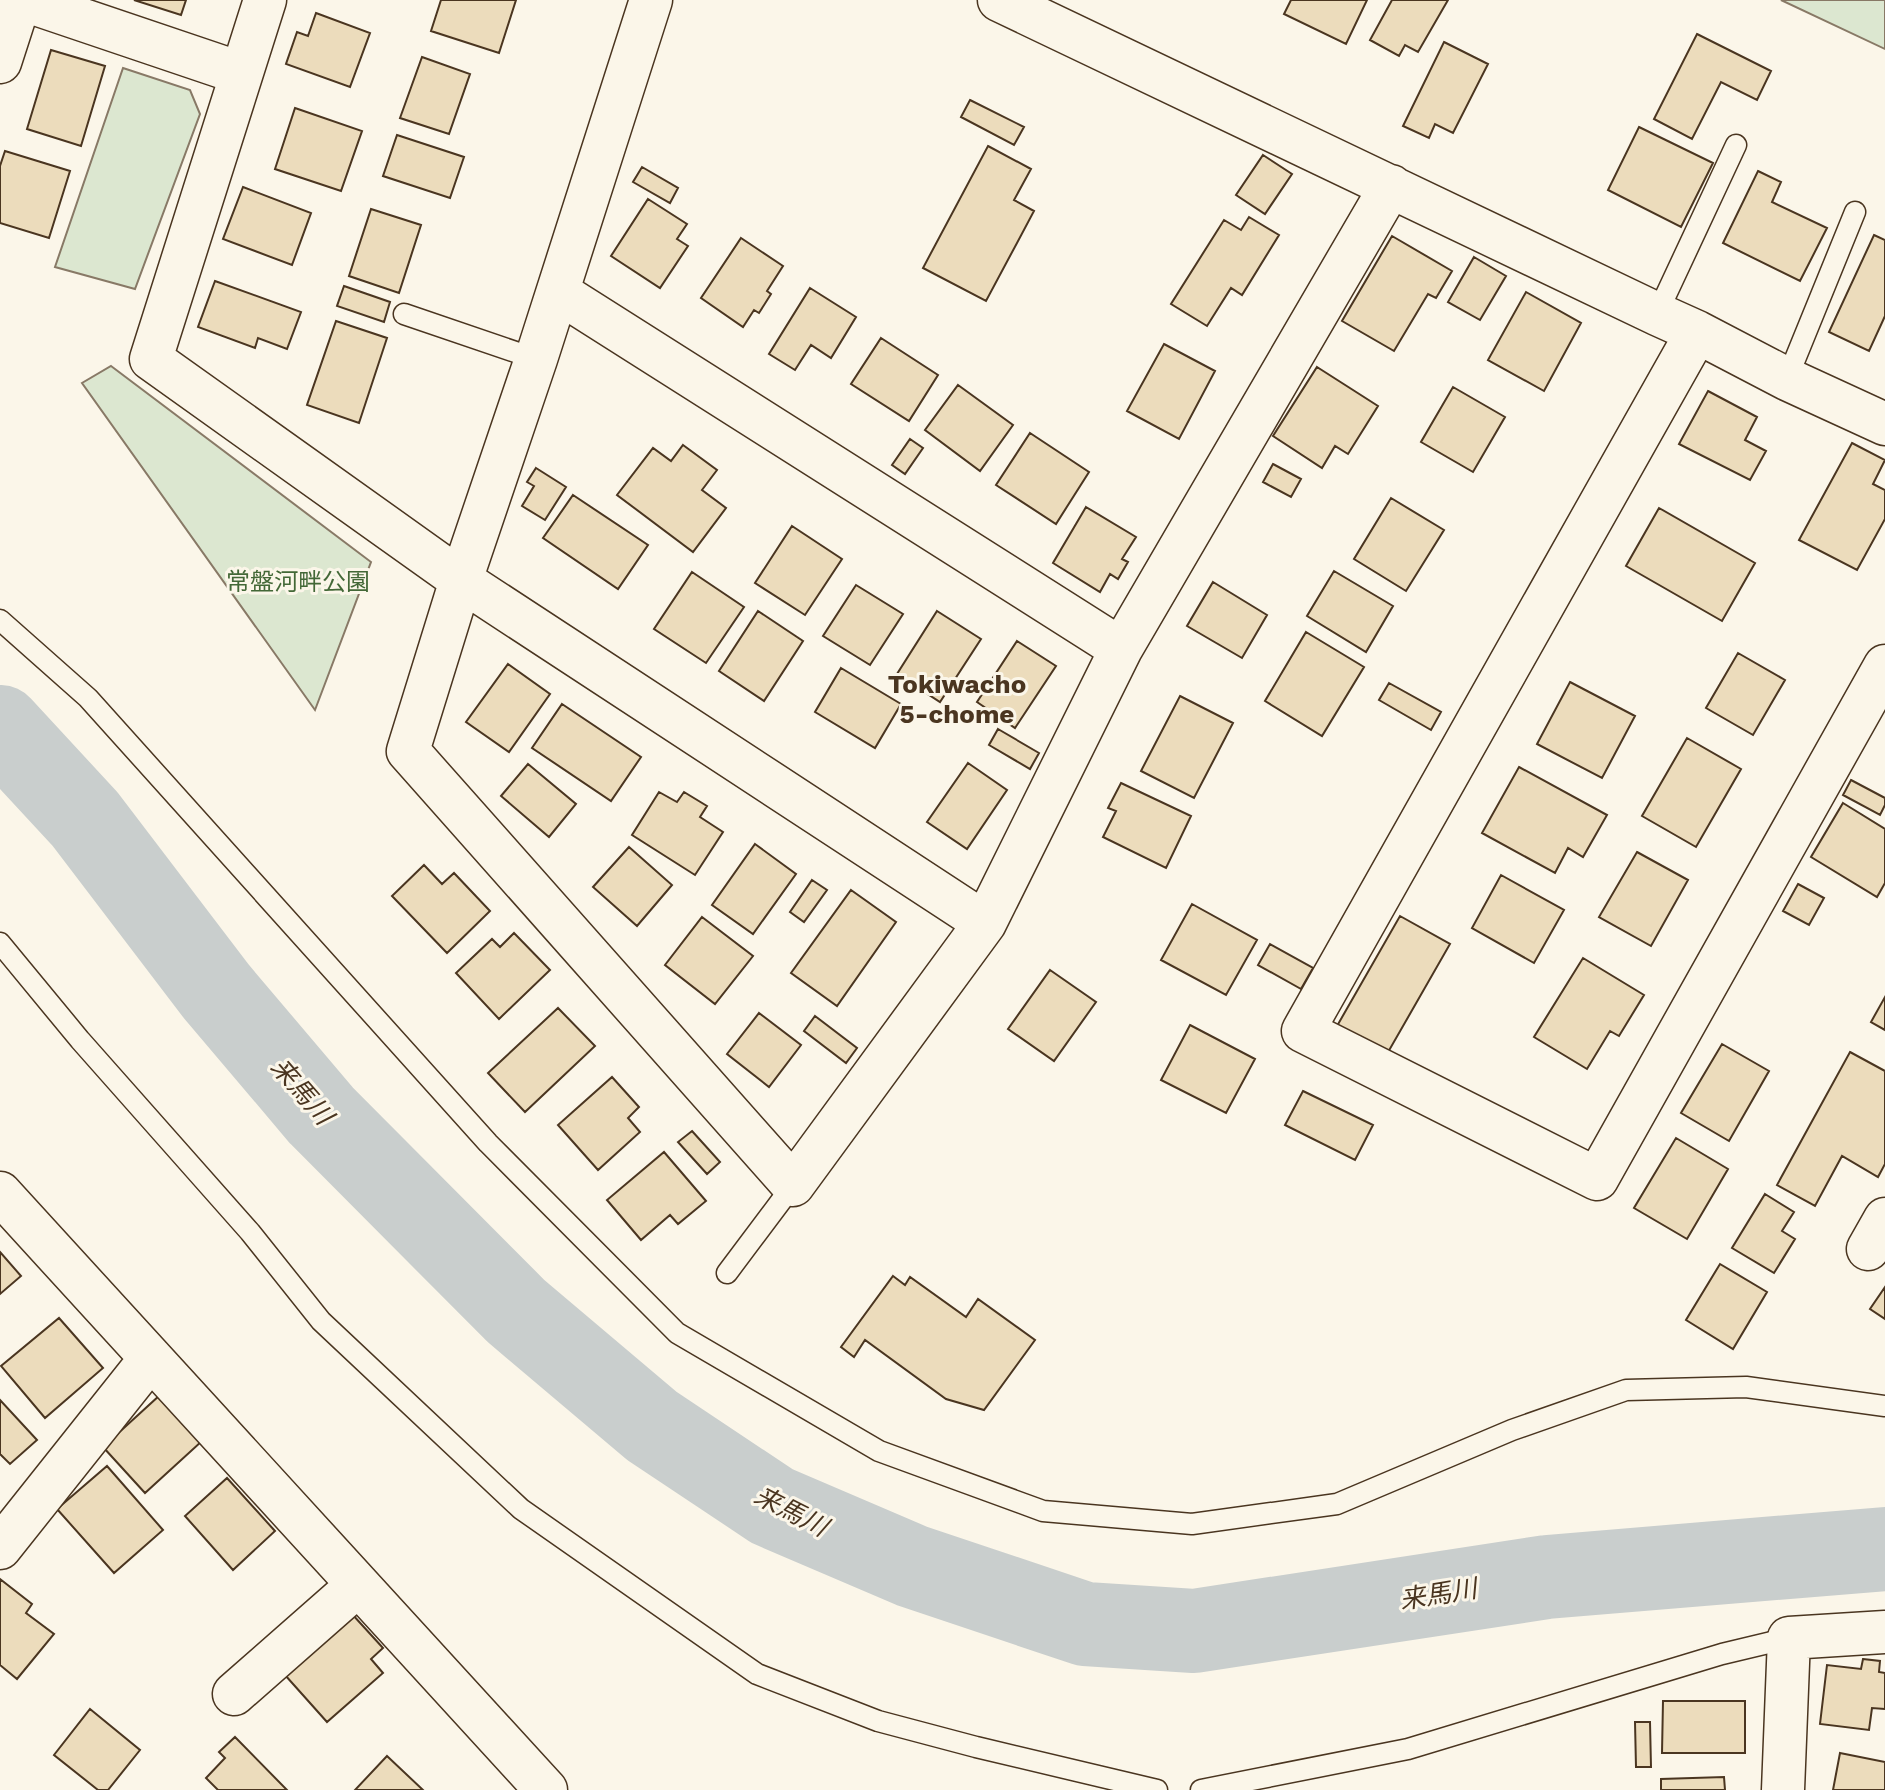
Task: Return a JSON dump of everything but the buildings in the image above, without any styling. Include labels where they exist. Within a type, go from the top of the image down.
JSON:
[{"type":"street","points":[[0,62],[22,0],[240,73]]},
{"type":"street","points":[[265,0],[151,359],[461,580],[985,923]]},
{"type":"street","points":[[651,0],[408,751],[793,1185],[985,923],[1121,649],[1391,186]]},
{"type":"street","points":[[999,0],[1885,424]]},
{"type":"street","points":[[558,292],[1121,649]]},
{"type":"street","points":[[1697,332],[1303,1031],[1597,1179],[1885,666]]},
{"type":"street","points":[[0,1193],[546,1790]]},
{"type":"street","points":[[0,1548],[151,1358]]},
{"type":"street","points":[[234,1694],[358,1585]]},
{"type":"street","points":[[1783,1790],[1789,1638],[1885,1632]]},
{"type":"lane","points":[[1657,314],[1736,145]]},
{"type":"lane","points":[[1787,379],[1855,212]]},
{"type":"lane","points":[[404,314],[536,359]]},
{"type":"lane","points":[[0,620],[88,698],[488,1143],[677,1333],[879,1451],[1043,1511],[1192,1524],[1337,1504],[1512,1430],[1626,1390],[1746,1387],[1885,1406]]},
{"type":"lane","points":[[0,943],[80,1040],[250,1232],[321,1321],[521,1509],[757,1674],[878,1721],[1157,1790]]},
{"type":"lane","points":[[727,1273],[793,1185]]},
{"type":"lane","points":[[1201,1790],[1408,1749],[1722,1654],[1789,1638]]},
{"type":"green space","points":[[1781,0],[1885,0],[1885,49]]},
{"type":"green space","points":[[123,68],[190,90],[200,114],[135,289],[55,267]]},
{"type":"green space","name":"常盤河畔公園","points":[[111,366],[371,562],[315,710],[82,383]]},
{"type":"waterway","name":"来馬川","points":[[0,727],[85,819],[216,991],[321,1115],[516,1311],[652,1426],[772,1506],[912,1566],[1085,1624],[1194,1631],[1547,1577],[1885,1549]]},
{"type":"district","name":"Tokiwacho 5-chome","points":[[957,699]]}]
